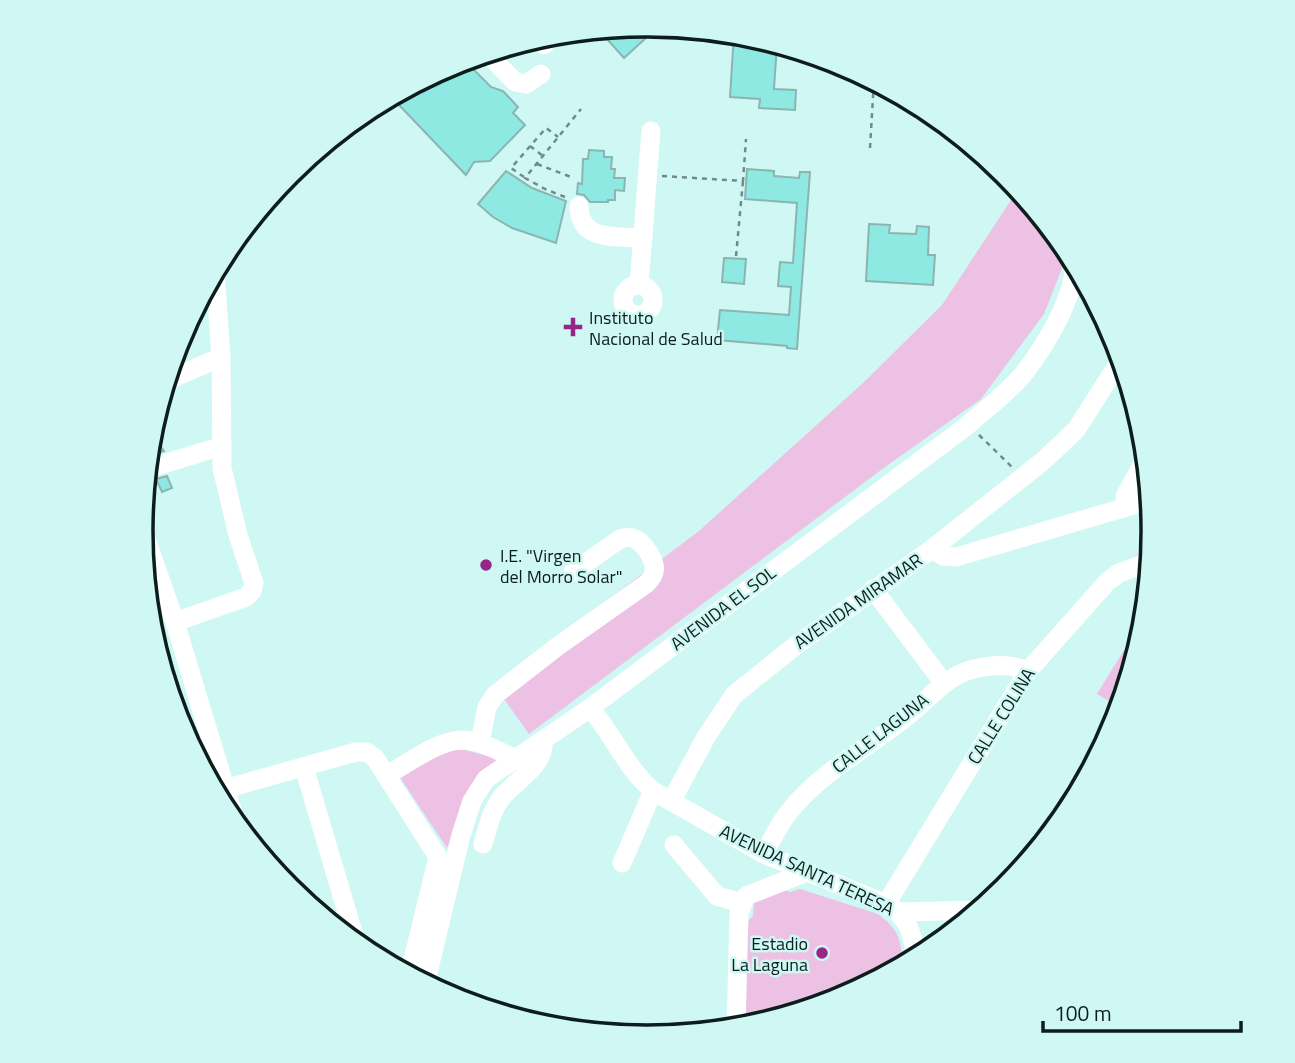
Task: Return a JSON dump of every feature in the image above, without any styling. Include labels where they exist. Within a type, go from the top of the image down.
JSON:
[{"type":"street","points":[[495,61],[516,82],[526,84],[541,74]]},
{"type":"street","points":[[639,285],[652,131]]},
{"type":"street","points":[[579,206],[582,223],[598,235],[643,238]]},
{"type":"street","name":"AVENIDA EL SOL","points":[[428,974],[461,835],[472,801],[486,779],[513,758],[590,708],[968,425],[1024,373],[1050,333],[1068,297],[1072,278]]},
{"type":"street","points":[[175,622],[246,597],[252,591],[254,583],[227,494],[222,468],[221,357],[216,289]]},
{"type":"street","points":[[178,376],[221,357]]},
{"type":"street","points":[[932,549],[1076,430],[1115,369]]},
{"type":"street","points":[[157,466],[222,446]]},
{"type":"street","points":[[1125,507],[1125,496],[1138,472]]},
{"type":"street","name":"AVENIDA MIRAMAR","points":[[672,800],[706,737],[734,695],[795,646],[932,549],[943,556],[956,557],[1141,503]]},
{"type":"street","points":[[480,743],[487,707],[495,695],[558,646],[646,584],[653,577],[654,570],[652,557],[635,538],[629,537],[620,539],[573,572]]},
{"type":"street","points":[[154,562],[175,622],[215,771]]},
{"type":"street","name":"CALLE COLINA","points":[[893,908],[1028,671],[1108,581],[1119,573],[1141,565]]},
{"type":"street","points":[[873,589],[943,682]]},
{"type":"street","name":"CALLE LAGUNA","points":[[764,854],[789,812],[825,776],[911,713],[943,682],[970,670],[1003,665],[1028,671]]},
{"type":"street","name":"AVENIDA SANTA TERESA","points":[[590,708],[601,720],[638,778],[653,791],[764,854],[893,908],[909,926],[914,948]]},
{"type":"street","points":[[387,775],[441,745],[462,740],[480,743],[513,758]]},
{"type":"street","points":[[483,844],[492,812],[502,797],[541,755],[543,741]]},
{"type":"street","points":[[225,789],[356,752],[367,752],[375,758],[438,856],[411,966]]},
{"type":"street","points":[[304,767],[352,928]]},
{"type":"street","points":[[622,863],[653,791]]},
{"type":"street","points":[[674,845],[717,896],[742,903]]},
{"type":"street","points":[[736,1018],[739,913],[742,903],[746,896],[807,872]]},
{"type":"street","points":[[893,908],[966,910]]},
{"type":"path","points":[[870,148],[873,92]]},
{"type":"path","points":[[525,178],[581,109]]},
{"type":"path","points":[[558,137],[546,128],[511,168],[579,206]]},
{"type":"path","points":[[736,256],[746,139]]},
{"type":"path","points":[[530,146],[543,156]]},
{"type":"path","points":[[537,164],[571,177]]},
{"type":"path","points":[[648,175],[743,181]]},
{"type":"path","points":[[968,425],[1022,477]]},
{"type":"shaded area","points":[[1012,198],[1040,230],[1063,266],[1044,314],[981,399],[885,467],[529,734],[494,685],[699,531],[863,383],[942,305]]},
{"type":"shaded area","points":[[1124,650],[1127,652],[1112,703],[1097,694]]},
{"type":"shaded area","points":[[457,748],[499,759],[468,796],[447,848],[399,776],[435,754]]},
{"type":"shaded area","name":"Estadio La Laguna","points":[[800,889],[878,914],[895,931],[902,956],[837,989],[739,1018],[743,926],[753,916],[754,899],[785,890],[790,892]]},
{"type":"building","points":[[647,37],[624,58],[607,39]]},
{"type":"building","points":[[733,44],[776,54],[774,89],[796,90],[795,110],[759,108],[760,99],[730,97]]},
{"type":"building","points":[[473,69],[491,87],[503,91],[518,107],[513,113],[525,125],[490,161],[474,162],[466,175],[399,105]]},
{"type":"building","points":[[589,150],[604,151],[604,157],[612,157],[611,169],[615,169],[614,178],[625,178],[624,191],[615,190],[615,200],[590,202],[584,195],[577,194],[578,183],[582,184],[583,159],[588,159]]},
{"type":"building","points":[[747,169],[774,171],[774,176],[799,178],[800,172],[810,172],[797,349],[717,340],[720,310],[789,315],[791,287],[778,286],[780,262],[793,263],[797,203],[745,199]]},
{"type":"building","points":[[506,171],[532,188],[566,201],[556,243],[512,228],[478,204]]},
{"type":"building","points":[[869,224],[890,225],[889,233],[916,234],[917,226],[929,227],[928,255],[935,255],[933,285],[866,281]]},
{"type":"building","points":[[724,258],[746,259],[744,284],[722,282]]},
{"type":"building","points":[[167,476],[172,488],[162,492],[156,479]]},
{"type":"place","name":"Instituto Nacional de Salud","points":[[573,327]]},
{"type":"place","name":"I.E. \"Virgen del Morro Solar\"","points":[[486,565]]},
{"type":"place","name":"Estadio La Laguna","points":[[822,953]]}]
